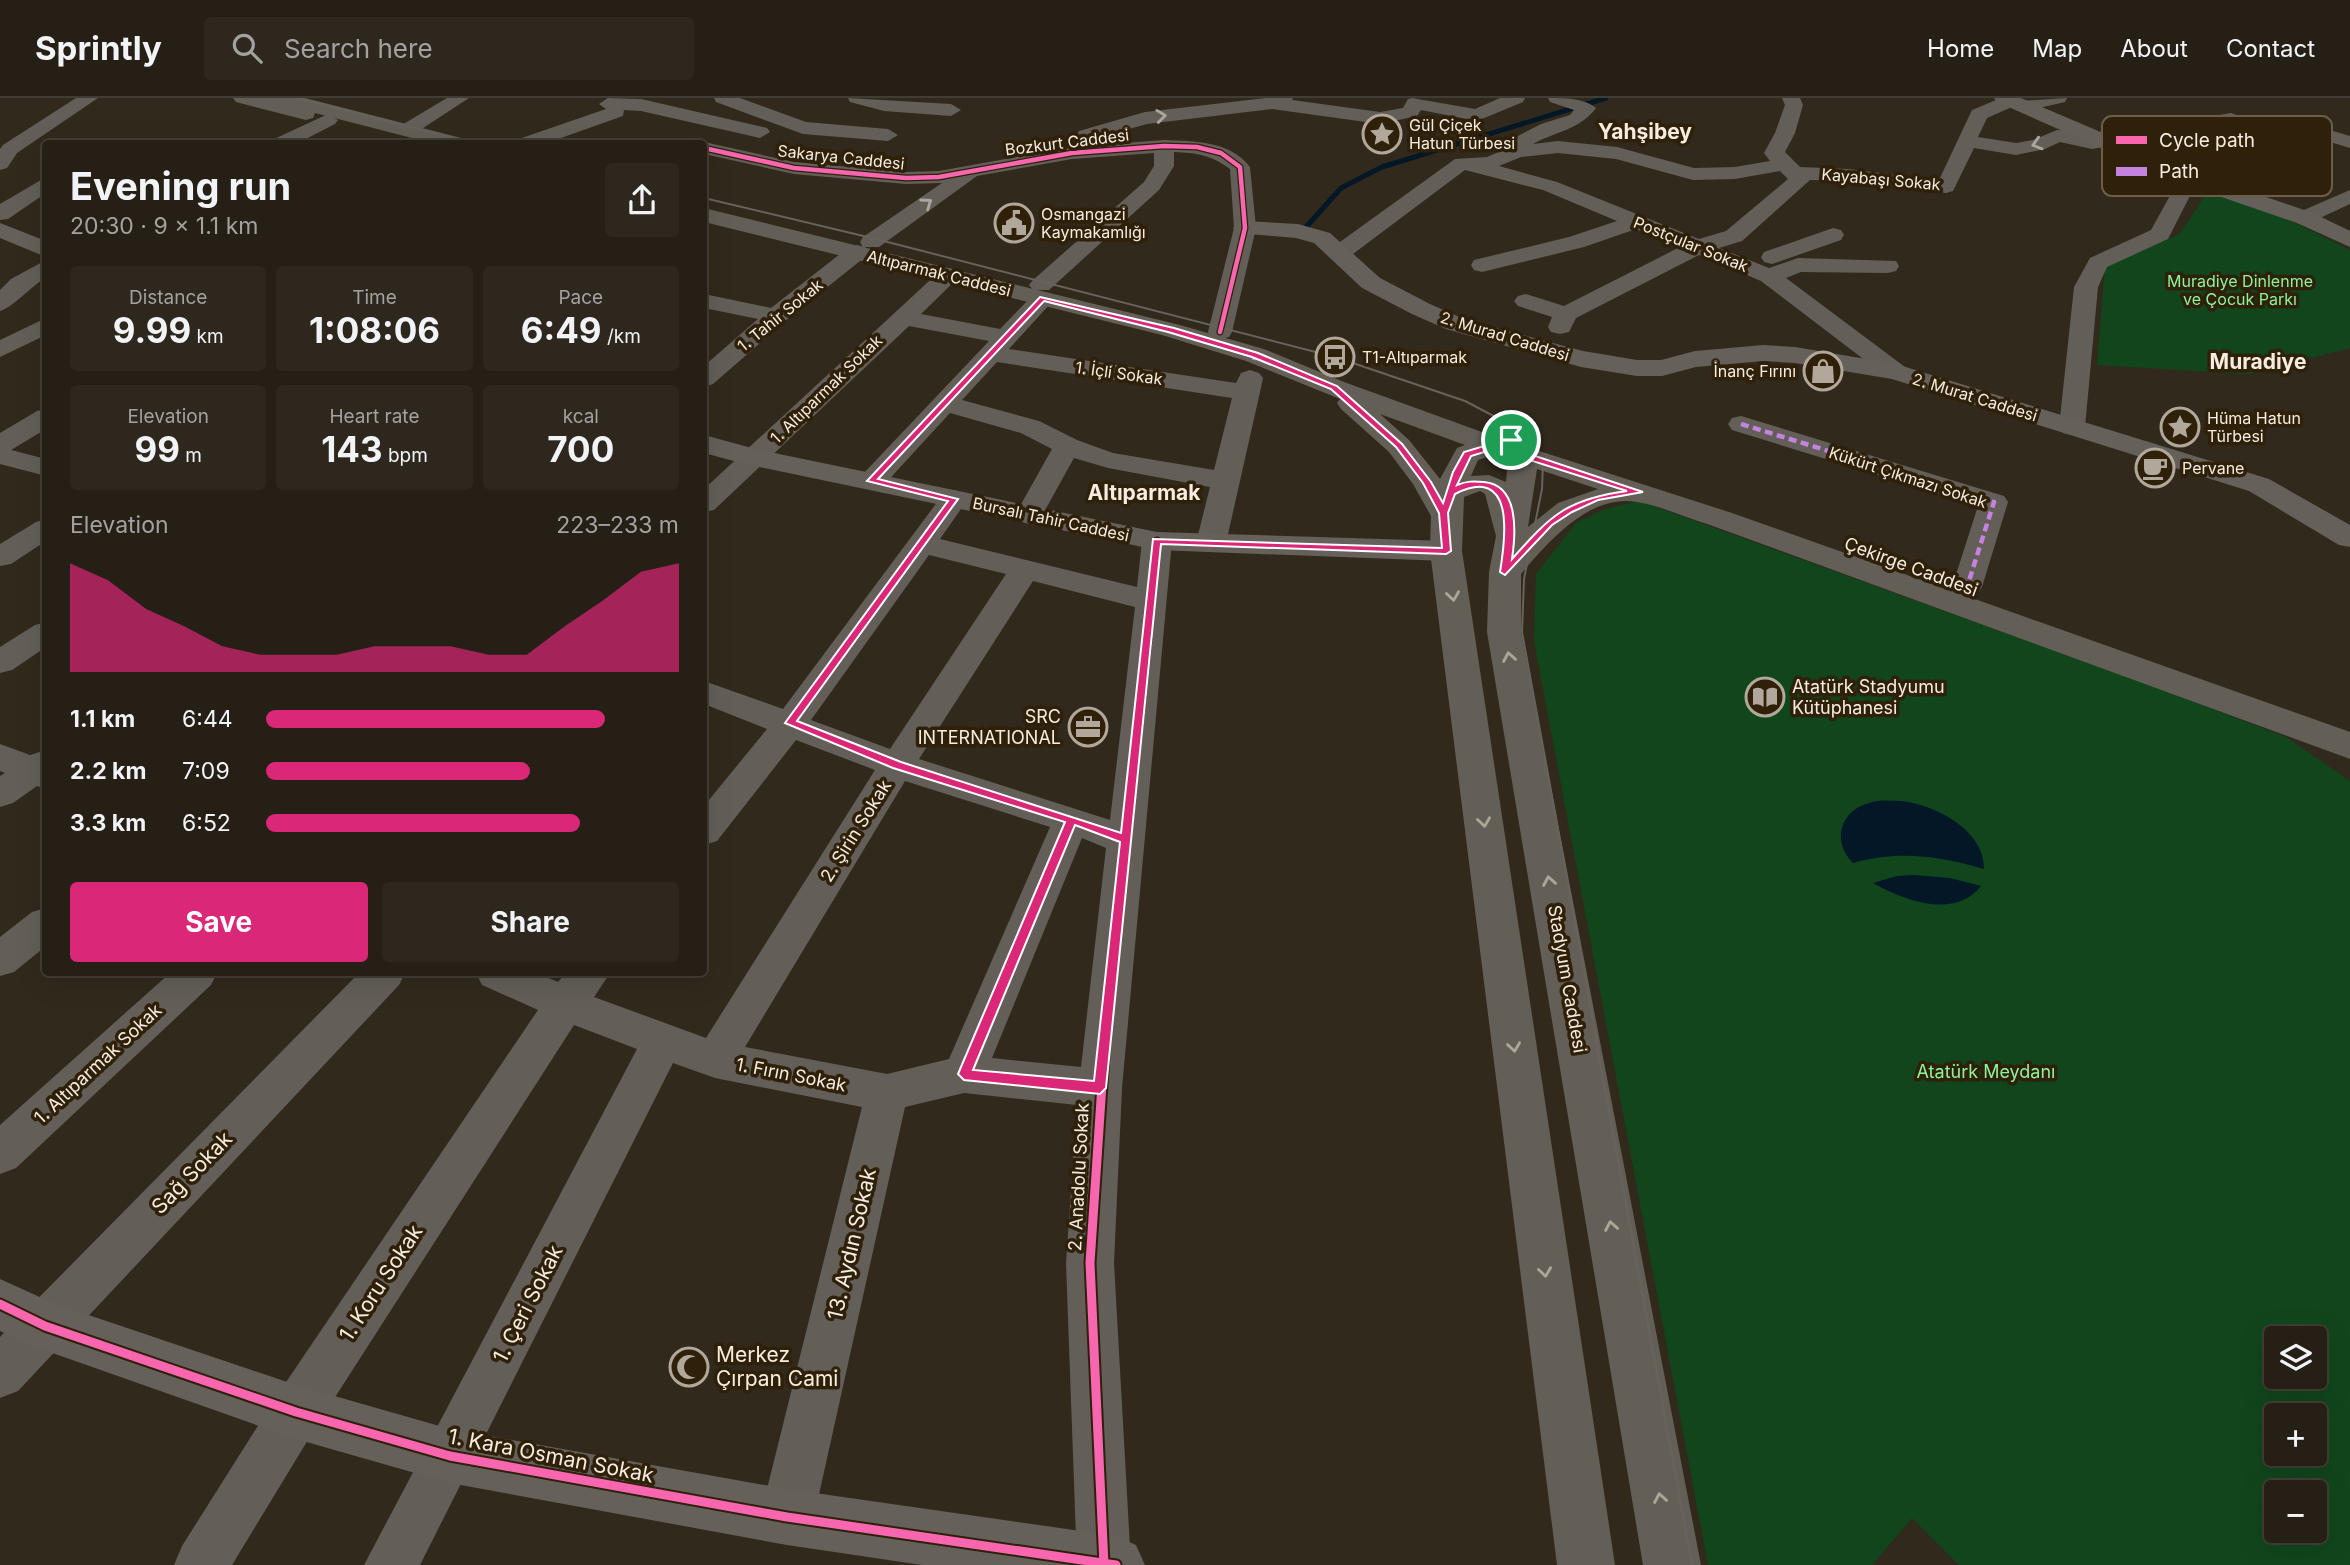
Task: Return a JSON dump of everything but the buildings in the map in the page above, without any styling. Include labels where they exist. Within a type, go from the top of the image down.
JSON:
[{"type":"main road","points":[[243,98],[402,138],[422,140]]},
{"type":"main road","points":[[281,98],[402,138]]},
{"type":"main road","points":[[2012,102],[2102,142]]},
{"type":"main road","points":[[2241,196],[2305,218],[2350,240]]},
{"type":"main road","name":"Altıparmak Caddesi","points":[[707,203],[864,247],[1042,292],[1220,332],[1510,441]]},
{"type":"main road","name":"Altıparmak Caddesi","points":[[707,216],[864,247],[949,275],[1042,292],[1243,351],[1334,388],[1510,441]]},
{"type":"main road","points":[[1,228],[42,248]]},
{"type":"main road","name":"2. Murad Caddesi","points":[[1245,228],[1298,231],[1322,238],[1371,283],[1421,309],[1455,324],[1581,359]]},
{"type":"main road","name":"2. Murat Caddesi","points":[[1581,359],[1637,368],[1662,368],[1695,359],[1763,353],[1896,372],[2259,485],[2350,538]]},
{"type":"main road","points":[[1334,388],[1399,446],[1427,482],[1447,519],[1586,1565]]},
{"type":"main road","points":[[1447,519],[1467,454],[1510,441]]},
{"type":"main road","name":"Çekirge Caddesi","points":[[1510,441],[1639,492],[1721,519],[2350,746]]},
{"type":"main road","name":"Çekirge Caddesi","points":[[1510,441],[1747,508],[2350,722]]},
{"type":"main road","name":"Stadyum Caddesi","points":[[1510,441],[1521,484],[1508,556],[1504,632],[1672,1565]]},
{"type":"main road","name":"Bursalı Tahir Caddesi","points":[[707,445],[755,458],[1157,541],[1212,543],[1447,519]]},
{"type":"main road","points":[[1447,519],[1468,483],[1488,485],[1501,491],[1506,501],[1508,556]]},
{"type":"main road","points":[[1508,556],[1569,510],[1595,498],[1639,492]]},
{"type":"main road","points":[[2239,707],[2350,770]]},
{"type":"main road","name":"1. Kara Osman Sokak","points":[[0,1304],[45,1326],[296,1412],[450,1456],[787,1517],[1107,1564]]},
{"type":"street","points":[[0,164],[10,149],[89,98]]},
{"type":"street","points":[[402,138],[460,98]]},
{"type":"street","points":[[589,98],[654,128]]},
{"type":"street","points":[[723,98],[803,128],[888,135]]},
{"type":"street","points":[[857,98],[884,104],[951,110]]},
{"type":"street","points":[[976,168],[1145,118],[1278,101],[1380,118],[1410,112],[1415,103],[1476,115],[1516,98]]},
{"type":"street","points":[[1526,301],[1563,320],[1698,247],[1734,236],[1800,179],[1774,153],[1785,133],[1794,105],[1790,98]]},
{"type":"street","points":[[2058,98],[2012,102],[1979,114],[1966,141],[2016,149],[2038,145],[2057,136],[2092,143],[2102,142]]},
{"type":"street","points":[[1516,152],[1525,140],[1548,128],[1577,119],[1575,102]]},
{"type":"street","points":[[533,140],[612,108],[641,105],[760,132]]},
{"type":"street","points":[[287,140],[328,120]]},
{"type":"street","points":[[12,127],[36,131]]},
{"type":"street","points":[[2332,137],[2350,142]]},
{"type":"street","name":"Kayabaşı Sokak","points":[[1790,169],[1946,187],[1966,141]]},
{"type":"street","points":[[872,481],[998,346],[1042,292],[1152,186],[1164,166],[1164,146]]},
{"type":"street","name":"Bozkurt Caddesi","points":[[976,168],[1072,153],[1164,146],[1197,147],[1221,153],[1240,167],[1245,228],[1220,332]]},
{"type":"street","points":[[1340,253],[1462,163],[1490,163],[1516,152],[1558,147],[1616,153],[1693,173],[1790,169]]},
{"type":"street","name":"Sakarya Caddesi","points":[[707,149],[746,160],[856,176],[939,177],[976,168]]},
{"type":"street","name":"Postçular Sokak","points":[[1462,163],[1550,186],[1769,276],[1896,372]]},
{"type":"street","name":"1. Tahir Sokak","points":[[707,376],[776,316],[864,247],[976,168]]},
{"type":"street","points":[[1,228],[42,187]]},
{"type":"street","points":[[2072,427],[2087,287],[2098,263],[2160,234],[2180,196]]},
{"type":"street","points":[[2305,218],[2350,196]]},
{"type":"street","points":[[1482,265],[1576,242],[1636,222]]},
{"type":"street","points":[[1745,266],[1833,235]]},
{"type":"street","points":[[1769,276],[1798,265],[1888,266]]},
{"type":"street","points":[[0,304],[19,284],[42,270]]},
{"type":"street","name":"1. Altıparmak Sokak","points":[[707,501],[901,317],[949,275]]},
{"type":"street","points":[[707,302],[776,316]]},
{"type":"street","name":"1. İçli Sokak","points":[[901,317],[998,346],[1249,385],[1212,543]]},
{"type":"street","points":[[0,350],[42,327]]},
{"type":"street","points":[[945,403],[1030,427],[1067,446],[1108,460],[1226,481]]},
{"type":"street","points":[[0,445],[42,419]]},
{"type":"street","name":"Kükürt Çıkmazı Sokak","points":[[1741,424],[1994,502],[1967,587]]},
{"type":"street","points":[[1029,515],[1067,446]]},
{"type":"street","points":[[0,455],[42,467]]},
{"type":"street","points":[[707,827],[791,723],[954,499]]},
{"type":"street","points":[[0,557],[42,531]]},
{"type":"street","name":"2. Anadolu Sokak","points":[[1107,1564],[1090,1264],[1100,1088],[1157,541]]},
{"type":"street","points":[[923,544],[1152,601]]},
{"type":"street","name":"2. Şirin Sokak","points":[[715,1060],[897,765],[1025,569]]},
{"type":"street","points":[[0,662],[42,635]]},
{"type":"street","points":[[707,693],[897,765],[1072,820],[1126,840]]},
{"type":"street","points":[[0,757],[42,770]]},
{"type":"street","points":[[0,794],[42,770]]},
{"type":"street","points":[[964,1074],[1072,820]]},
{"type":"street","points":[[0,960],[42,926]]},
{"type":"street","name":"1. Altıparmak Sokak","points":[[0,1154],[194,976]]},
{"type":"street","name":"Sağ Sokak","points":[[0,1373],[382,976]]},
{"type":"street","name":"1. Fırın Sokak","points":[[511,976],[577,989],[662,1043],[715,1060],[887,1093],[964,1074],[1100,1088]]},
{"type":"street","name":"1. Koru Sokak","points":[[201,1565],[296,1412],[577,989]]},
{"type":"street","name":"1. Çeri Sokak","points":[[391,1565],[450,1456],[662,1043]]},
{"type":"street","name":"13. Aydın Sokak","points":[[787,1517],[887,1093]]},
{"type":"green space","name":"Muradiye Dinlenme ve Çocuk Parkı","points":[[2205,196],[2229,196],[2295,223],[2350,250],[2350,348],[2247,374],[2097,365],[2105,266],[2180,234]]},
{"type":"green space","name":"Atatürk Meydanı","points":[[1640,501],[2286,737],[2350,781],[2350,1565],[1959,1565],[1912,1518],[1872,1565],[1708,1565],[1534,641],[1536,574],[1576,523],[1605,509]]},
{"type":"water","points":[[1902,801],[1943,814],[1967,831],[1982,855],[1984,869],[1919,856],[1886,857],[1853,863],[1842,846],[1845,820],[1859,807],[1869,803]]},
{"type":"water","points":[[1897,876],[1950,878],[1981,886],[1970,896],[1957,902],[1928,904],[1873,883]]},
{"type":"waterway","points":[[1307,226],[1341,188],[1382,167],[1606,98]]},
{"type":"tram line","points":[[297,98],[461,140]]},
{"type":"tram line","points":[[707,199],[876,239],[1335,357],[1465,401],[1509,424],[1536,443],[1543,462],[1542,489],[1524,579],[1522,632],[1597,1042]]},
{"type":"tram line","points":[[1596,1040],[1692,1565]]},
{"type":"marked path","points":[[1254,360],[1255,355]]},
{"type":"marked path","points":[[1741,424],[1994,502],[1967,587]]},
{"type":"cycle path","points":[[707,149],[794,168],[906,178],[939,177],[1072,153],[1164,146],[1197,147],[1221,153],[1240,167],[1245,228],[1220,332]]},
{"type":"cycle path","points":[[1104,1565],[1090,1263],[1100,1088],[1157,541]]},
{"type":"cycle path","points":[[0,1304],[45,1326],[296,1412],[450,1456],[787,1517],[1116,1565]]},
{"type":"place","name":"Gül Çiçek Hatun Türbesi","points":[[1382,134]]},
{"type":"place","name":"Osmangazi Kaymakamlığı","points":[[1014,223]]},
{"type":"place","name":"T1-Altıparmak","points":[[1335,357]]},
{"type":"place","name":"İnanç Fırını","points":[[1823,371]]},
{"type":"place","name":"Hüma Hatun Türbesi","points":[[2180,427]]},
{"type":"place","name":"Pervane","points":[[2155,468]]},
{"type":"place","name":"Atatürk Stadyumu Kütüphanesi","points":[[1765,697]]},
{"type":"place","name":"SRC INTERNATIONAL","points":[[1088,727]]},
{"type":"place","name":"Merkez Çırpan Cami","points":[[689,1367]]},
{"type":"district","name":"Yahşibey","points":[[1645,132]]},
{"type":"district","name":"Muradiye","points":[[2258,362]]},
{"type":"district","name":"Altıparmak","points":[[1144,493]]},
{"type":"route","points":[[1511,440],[1467,454],[1457,472],[1444,513],[1446,551],[1157,541],[1126,840],[1072,820],[964,1074],[1100,1088],[1126,840],[1072,820],[897,765],[791,723],[954,499],[872,481],[1042,299],[1171,330],[1255,355],[1334,388],[1399,446],[1427,482],[1444,513],[1451,492],[1468,483],[1488,485],[1501,491],[1506,501],[1510,540],[1505,572],[1549,523],[1569,510],[1595,498],[1639,492],[1523,455],[1511,440]]}]
